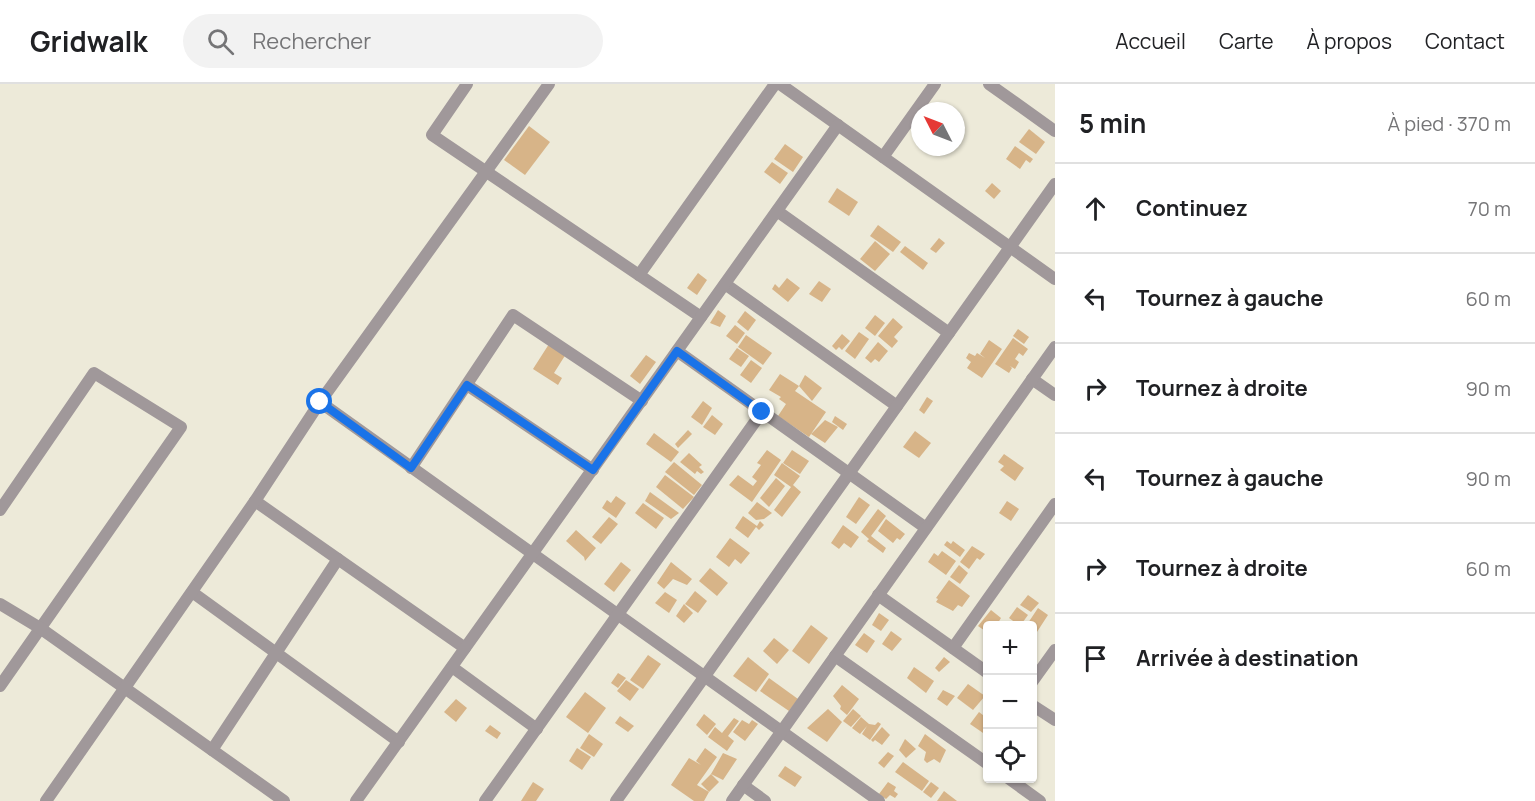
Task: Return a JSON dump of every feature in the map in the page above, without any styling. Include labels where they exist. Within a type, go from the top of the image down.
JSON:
[{"type":"street","points":[[467,84],[432,135],[701,317]]},
{"type":"street","points":[[46,801],[255,501],[320,402],[549,84]]},
{"type":"street","points":[[639,274],[775,84]]},
{"type":"street","points":[[780,84],[1055,279]]},
{"type":"street","points":[[883,157],[935,84]]},
{"type":"street","points":[[989,84],[1055,131]]},
{"type":"street","points":[[356,801],[838,125]]},
{"type":"street","points":[[616,801],[1055,184]]},
{"type":"street","points":[[777,211],[949,333]]},
{"type":"street","points":[[725,284],[897,406]]},
{"type":"street","points":[[411,468],[513,315],[642,401]]},
{"type":"street","points":[[732,801],[1055,347]]},
{"type":"street","points":[[677,351],[926,528]]},
{"type":"street","points":[[0,510],[94,373],[182,427],[0,686]]},
{"type":"street","points":[[1032,379],[1055,395]]},
{"type":"street","points":[[467,385],[593,470]]},
{"type":"street","points":[[320,402],[879,801]]},
{"type":"street","points":[[485,801],[762,412]]},
{"type":"street","points":[[255,501],[465,648]]},
{"type":"street","points":[[952,648],[1055,504]]},
{"type":"street","points":[[212,750],[338,559]]},
{"type":"street","points":[[192,592],[399,742]]},
{"type":"street","points":[[878,595],[983,670]]},
{"type":"street","points":[[0,604],[40,628],[284,801]]},
{"type":"street","points":[[1037,675],[1055,650]]},
{"type":"street","points":[[835,656],[983,761]]},
{"type":"street","points":[[452,667],[537,729]]},
{"type":"street","points":[[1037,708],[1055,720]]},
{"type":"street","points":[[1015,783],[1040,801]]},
{"type":"street","points":[[743,785],[765,801]]},
{"type":"building","points":[[529,126],[550,142],[525,175],[504,160]]},
{"type":"building","points":[[1029,129],[1045,142],[1036,154],[1019,142]]},
{"type":"building","points":[[785,144],[803,157],[793,172],[774,159]]},
{"type":"building","points":[[1015,146],[1033,159],[1030,163],[1026,160],[1020,169],[1006,159]]},
{"type":"building","points":[[772,162],[788,173],[780,184],[764,172]]},
{"type":"building","points":[[992,183],[1001,191],[994,199],[985,191]]},
{"type":"building","points":[[837,188],[858,202],[849,216],[828,202]]},
{"type":"building","points":[[878,225],[901,242],[893,252],[870,236]]},
{"type":"building","points":[[939,238],[945,243],[936,253],[930,249]]},
{"type":"building","points":[[875,241],[890,254],[875,271],[860,259]]},
{"type":"building","points":[[905,246],[928,263],[923,270],[900,252]]},
{"type":"building","points":[[698,273],[707,280],[697,295],[687,288]]},
{"type":"building","points":[[787,278],[800,288],[788,302],[772,289],[775,284],[779,288]]},
{"type":"building","points":[[819,281],[831,289],[822,302],[809,294]]},
{"type":"building","points":[[718,310],[726,316],[720,327],[710,323]]},
{"type":"building","points":[[745,311],[756,320],[748,331],[737,322]]},
{"type":"building","points":[[875,315],[885,323],[875,336],[865,328]]},
{"type":"building","points":[[893,318],[903,327],[894,337],[898,341],[892,348],[878,336]]},
{"type":"building","points":[[735,325],[745,333],[737,344],[726,336]]},
{"type":"building","points":[[1018,329],[1029,337],[1024,344],[1013,336]]},
{"type":"building","points":[[859,332],[869,339],[855,359],[845,351]]},
{"type":"building","points":[[842,334],[850,341],[842,350],[839,347],[836,350],[832,346]]},
{"type":"building","points":[[746,335],[772,353],[763,365],[738,347]]},
{"type":"building","points":[[1013,338],[1028,349],[1023,356],[1019,353],[1015,359],[1019,362],[1015,369],[1010,366],[1012,368],[1009,373],[995,364]]},
{"type":"building","points":[[989,340],[1002,349],[982,378],[967,368],[971,362],[966,358],[969,353],[975,356],[977,353],[985,358],[980,354]]},
{"type":"building","points":[[878,342],[888,351],[879,362],[875,359],[871,363],[865,358]]},
{"type":"building","points":[[549,344],[566,354],[554,373],[562,378],[558,385],[533,369]]},
{"type":"building","points":[[737,348],[749,356],[741,367],[729,359]]},
{"type":"building","points":[[646,355],[656,362],[640,384],[630,376]]},
{"type":"building","points":[[751,360],[762,368],[751,383],[740,375]]},
{"type":"building","points":[[780,374],[799,386],[795,391],[826,412],[809,437],[778,416],[786,404],[779,399],[781,397],[769,390]]},
{"type":"building","points":[[805,375],[822,388],[812,401],[799,386]]},
{"type":"building","points":[[927,397],[933,401],[924,414],[919,410]]},
{"type":"building","points":[[703,401],[712,408],[702,425],[691,417]]},
{"type":"building","points":[[712,415],[723,424],[715,435],[703,427]]},
{"type":"building","points":[[835,416],[847,424],[843,430],[832,422]]},
{"type":"building","points":[[825,420],[838,427],[825,443],[811,434]]},
{"type":"building","points":[[688,430],[692,434],[678,448],[675,444]]},
{"type":"building","points":[[915,431],[931,443],[919,458],[903,447]]},
{"type":"building","points":[[654,433],[679,452],[671,462],[646,444]]},
{"type":"building","points":[[767,450],[781,460],[752,502],[729,485],[738,475],[753,486],[757,481],[752,477],[761,465],[757,463]]},
{"type":"building","points":[[792,450],[809,461],[800,474],[783,463]]},
{"type":"building","points":[[689,453],[702,465],[699,467],[704,472],[701,474],[697,471],[695,474],[680,462]]},
{"type":"building","points":[[1004,454],[1024,468],[1015,481],[1000,470],[1004,466],[998,462]]},
{"type":"building","points":[[674,462],[702,485],[694,495],[665,472]]},
{"type":"building","points":[[782,463],[800,476],[793,485],[801,492],[782,517],[774,510],[791,487],[774,475]]},
{"type":"building","points":[[665,475],[694,497],[683,509],[656,487]]},
{"type":"building","points":[[776,478],[785,486],[769,507],[760,498]]},
{"type":"building","points":[[650,492],[679,513],[671,519],[645,501]]},
{"type":"building","points":[[616,496],[626,503],[616,518],[602,508],[607,500],[611,503]]},
{"type":"building","points":[[859,497],[870,505],[856,524],[846,517]]},
{"type":"building","points":[[1007,501],[1019,509],[1011,521],[999,513]]},
{"type":"building","points":[[757,502],[772,513],[764,519],[756,520],[748,513]]},
{"type":"building","points":[[643,503],[664,518],[656,529],[635,513]]},
{"type":"building","points":[[878,509],[886,516],[871,536],[886,548],[883,553],[867,541],[869,539],[861,532]]},
{"type":"building","points":[[743,516],[757,526],[760,521],[764,525],[759,530],[756,527],[748,538],[735,528]]},
{"type":"building","points":[[609,517],[618,524],[601,544],[592,537]]},
{"type":"building","points":[[886,519],[905,534],[900,540],[897,538],[893,543],[878,531]]},
{"type":"building","points":[[843,525],[859,537],[851,548],[844,543],[839,549],[831,543]]},
{"type":"building","points":[[576,530],[596,548],[585,561],[584,557],[566,541]]},
{"type":"building","points":[[730,538],[750,553],[741,564],[735,559],[729,567],[716,557]]},
{"type":"building","points":[[947,541],[951,544],[953,541],[965,550],[960,557],[944,545]]},
{"type":"building","points":[[972,546],[985,554],[980,560],[977,558],[969,569],[960,562]]},
{"type":"building","points":[[942,551],[956,561],[946,575],[928,562],[934,553],[938,556]]},
{"type":"building","points":[[621,562],[631,570],[614,592],[604,584]]},
{"type":"building","points":[[671,562],[692,579],[687,585],[673,579],[664,589],[657,583]]},
{"type":"building","points":[[959,565],[968,573],[960,584],[950,577]]},
{"type":"building","points":[[710,568],[728,583],[717,596],[699,581]]},
{"type":"building","points":[[949,580],[970,596],[962,607],[958,605],[953,611],[936,602],[938,599],[936,598]]},
{"type":"building","points":[[695,591],[707,601],[698,613],[685,604]]},
{"type":"building","points":[[665,592],[677,600],[669,613],[655,603]]},
{"type":"building","points":[[1028,595],[1039,603],[1031,612],[1020,605]]},
{"type":"building","points":[[684,604],[693,613],[684,623],[676,616]]},
{"type":"building","points":[[1017,607],[1028,615],[1024,621],[1013,621],[1009,618]]},
{"type":"building","points":[[1038,608],[1048,615],[1037,632],[1037,621],[1029,621]]},
{"type":"building","points":[[991,610],[1001,618],[999,621],[983,621],[983,630],[978,626]]},
{"type":"building","points":[[879,613],[889,620],[881,631],[872,625]]},
{"type":"building","points":[[811,625],[828,638],[809,664],[792,651]]},
{"type":"building","points":[[891,631],[902,639],[892,651],[882,644]]},
{"type":"building","points":[[864,633],[875,641],[867,653],[855,645]]},
{"type":"building","points":[[774,638],[789,650],[777,664],[763,651]]},
{"type":"building","points":[[648,655],[661,664],[643,689],[630,680]]},
{"type":"building","points":[[748,657],[769,674],[756,692],[733,676]]},
{"type":"building","points":[[944,657],[950,662],[939,672],[935,668]]},
{"type":"building","points":[[914,667],[934,681],[926,693],[907,678]]},
{"type":"building","points":[[618,673],[626,678],[618,688],[611,683]]},
{"type":"building","points":[[769,678],[798,699],[789,711],[760,691]]},
{"type":"building","points":[[626,680],[639,689],[630,701],[617,691]]},
{"type":"building","points":[[968,684],[983,695],[983,698],[973,710],[957,698]]},
{"type":"building","points":[[842,685],[859,699],[847,715],[840,709],[841,706],[833,696]]},
{"type":"building","points":[[943,690],[955,696],[947,706],[937,699]]},
{"type":"building","points":[[585,692],[606,708],[588,733],[566,717]]},
{"type":"building","points":[[456,699],[467,708],[456,722],[444,712]]},
{"type":"building","points":[[828,709],[842,722],[827,742],[807,728]]},
{"type":"building","points":[[853,709],[861,716],[851,727],[843,721]]},
{"type":"building","points":[[979,712],[983,715],[983,733],[970,724]]},
{"type":"building","points":[[704,714],[716,724],[707,735],[696,725]]},
{"type":"building","points":[[620,716],[634,726],[628,732],[615,723]]},
{"type":"building","points":[[861,717],[869,724],[875,725],[878,722],[881,724],[870,740],[862,734],[867,726],[860,734],[852,728]]},
{"type":"building","points":[[734,718],[739,721],[728,736],[734,741],[727,751],[708,737],[715,727],[722,733]]},
{"type":"building","points":[[742,720],[749,724],[752,720],[758,724],[745,741],[733,732]]},
{"type":"building","points":[[490,725],[501,733],[497,739],[485,731]]},
{"type":"building","points":[[882,727],[890,735],[882,745],[871,740]]},
{"type":"building","points":[[589,734],[603,744],[594,757],[580,748]]},
{"type":"building","points":[[925,734],[946,750],[940,763],[934,759],[927,763],[924,760],[926,752],[918,746]]},
{"type":"building","points":[[905,739],[916,749],[906,758],[899,750]]},
{"type":"building","points":[[577,748],[591,757],[582,770],[569,761]]},
{"type":"building","points":[[705,748],[717,757],[697,785],[709,792],[704,801],[694,801],[671,785],[689,758],[701,765],[696,761]]},
{"type":"building","points":[[888,752],[894,756],[884,768],[878,763]]},
{"type":"building","points":[[723,753],[737,759],[723,780],[711,774]]},
{"type":"building","points":[[903,762],[929,781],[922,791],[895,772]]},
{"type":"building","points":[[785,766],[802,777],[795,787],[778,776]]},
{"type":"building","points":[[711,774],[719,782],[709,792],[701,784]]},
{"type":"building","points":[[533,782],[544,789],[536,801],[521,801]]},
{"type":"building","points":[[888,782],[896,787],[894,791],[898,794],[895,798],[890,795],[886,799],[879,794]]},
{"type":"building","points":[[931,782],[939,788],[931,798],[923,792]]},
{"type":"building","points":[[944,791],[957,801],[937,801]]},
{"type":"route","points":[[320,402],[411,468],[467,385],[593,470],[677,351],[762,412]]}]
